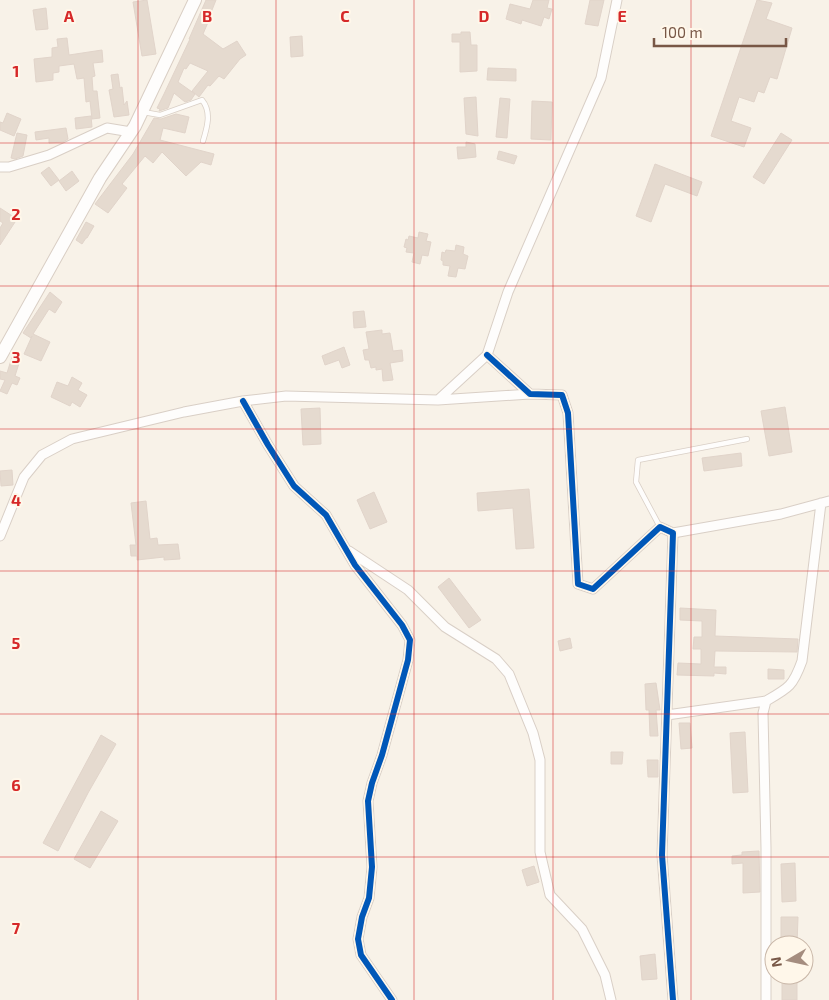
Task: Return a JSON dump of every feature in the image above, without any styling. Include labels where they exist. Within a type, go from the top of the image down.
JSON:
[{"type":"street","points":[[0,358],[100,178],[131,132],[195,0]]},
{"type":"street","points":[[438,400],[487,355],[508,292],[601,78],[617,0]]},
{"type":"street","points":[[0,167],[9,168],[49,155],[107,128],[131,132]]},
{"type":"street","points":[[487,355],[530,394]]},
{"type":"street","points":[[0,536],[24,477],[42,455],[72,439],[184,412],[243,401],[286,396],[438,400],[530,394],[562,395],[568,413],[578,584],[593,589],[660,527],[673,533],[781,514],[825,502],[802,661],[795,681],[782,692],[766,701],[667,715]]},
{"type":"street","points":[[243,401],[294,486],[326,515],[355,565],[402,625],[410,640],[408,660],[368,801],[372,867],[369,898],[362,917],[358,939],[361,955],[392,1000]]},
{"type":"street","points":[[673,533],[662,855],[673,1000]]},
{"type":"street","points":[[346,550],[408,590],[445,627],[496,659],[510,674],[533,733],[540,760],[540,852],[550,895],[582,929],[605,975],[611,1000]]},
{"type":"street","points":[[766,701],[763,713],[766,848],[766,1000]]},
{"type":"lane","points":[[142,111],[160,114],[202,100],[208,118],[203,141]]},
{"type":"lane","points":[[660,527],[636,482],[638,460],[747,438]]},
{"type":"building","points":[[147,0],[156,54],[142,56],[133,2]]},
{"type":"building","points":[[206,0],[216,0],[203,34],[223,49],[237,41],[246,55],[240,59],[224,79],[219,76],[210,86],[208,85],[199,97],[192,91],[208,71],[190,63],[186,69],[184,68],[178,82],[195,94],[191,100],[185,102],[174,93],[168,108],[159,111],[160,109],[157,108],[190,39]]},
{"type":"building","points":[[533,0],[549,0],[547,8],[552,9],[549,19],[544,17],[541,26],[522,20],[521,24],[506,19],[510,4],[530,9]]},
{"type":"building","points":[[590,0],[604,0],[598,26],[585,24]]},
{"type":"building","points":[[757,0],[772,3],[766,19],[792,28],[777,79],[770,77],[764,93],[758,91],[754,102],[739,97],[731,121],[751,128],[744,147],[711,136]]},
{"type":"building","points":[[46,8],[48,29],[36,30],[33,10]]},
{"type":"building","points":[[461,32],[470,32],[471,45],[477,45],[477,71],[460,72],[460,42],[452,42],[452,34],[461,34]]},
{"type":"building","points":[[302,36],[303,56],[291,57],[290,37]]},
{"type":"building","points":[[67,38],[69,55],[102,50],[103,62],[93,63],[95,76],[92,77],[93,91],[97,91],[100,118],[92,119],[90,101],[86,102],[84,78],[77,79],[74,64],[59,66],[59,72],[53,73],[53,80],[36,82],[34,59],[52,57],[52,48],[58,47],[57,39]]},
{"type":"building","points":[[488,68],[516,69],[516,81],[487,80]]},
{"type":"building","points":[[118,74],[124,105],[127,101],[129,115],[114,117],[109,90],[113,89],[111,75]]},
{"type":"building","points":[[476,97],[478,136],[466,134],[464,98]]},
{"type":"building","points":[[500,98],[510,99],[507,138],[496,137]]},
{"type":"building","points":[[532,101],[552,102],[551,140],[531,139]]},
{"type":"building","points":[[7,113],[21,119],[14,136],[0,130],[0,122],[3,123]]},
{"type":"building","points":[[176,114],[189,117],[185,133],[163,128],[160,140],[214,154],[211,165],[201,162],[186,176],[162,152],[153,163],[145,156],[122,184],[127,188],[108,213],[95,204],[133,154],[154,118],[161,119]]},
{"type":"building","points":[[91,116],[92,127],[76,129],[75,118]]},
{"type":"building","points":[[66,128],[68,139],[63,142],[49,143],[49,138],[36,140],[35,132]]},
{"type":"building","points":[[17,133],[27,135],[23,156],[15,159],[11,158]]},
{"type":"building","points":[[781,133],[792,140],[764,184],[753,177]]},
{"type":"building","points":[[466,142],[475,144],[476,157],[458,159],[457,147],[466,147]]},
{"type":"building","points":[[499,151],[517,156],[514,164],[497,159]]},
{"type":"building","points":[[655,164],[702,182],[697,196],[665,184],[651,222],[636,216]]},
{"type":"building","points":[[49,167],[59,180],[51,186],[41,173]]},
{"type":"building","points":[[72,171],[79,181],[66,191],[59,181]]},
{"type":"building","points":[[0,208],[17,219],[0,245],[0,228],[3,223],[0,221]]},
{"type":"building","points":[[86,222],[94,226],[82,244],[76,240]]},
{"type":"building","points":[[419,232],[428,234],[426,241],[431,242],[428,256],[422,255],[420,264],[412,262],[414,253],[406,252],[407,248],[404,247],[409,236],[418,238]]},
{"type":"building","points":[[456,245],[464,247],[463,254],[468,256],[465,269],[458,268],[456,277],[448,276],[450,266],[443,265],[441,260],[442,252],[445,253],[446,250],[455,251]]},
{"type":"building","points":[[50,292],[62,302],[55,313],[49,309],[33,334],[50,342],[41,361],[24,354],[32,336],[31,338],[23,333]]},
{"type":"building","points":[[364,311],[366,327],[354,328],[353,312]]},
{"type":"building","points":[[382,330],[382,334],[390,333],[393,351],[402,350],[403,361],[390,363],[393,380],[383,381],[382,369],[376,370],[376,367],[371,368],[369,360],[365,360],[363,350],[369,349],[366,332]]},
{"type":"building","points":[[344,347],[350,365],[342,368],[339,360],[325,365],[322,356]]},
{"type":"building","points":[[12,357],[20,360],[15,376],[20,378],[17,385],[12,383],[7,394],[0,391],[5,380],[0,379],[0,371],[7,373]]},
{"type":"building","points":[[72,377],[82,383],[78,390],[87,395],[80,407],[72,402],[70,406],[51,397],[57,382],[68,386]]},
{"type":"building","points":[[785,407],[792,452],[769,456],[761,411]]},
{"type":"building","points":[[320,408],[321,444],[303,445],[301,409]]},
{"type":"building","points":[[741,453],[742,466],[704,471],[702,458]]},
{"type":"building","points":[[12,470],[13,485],[1,486],[0,471]]},
{"type":"building","points":[[529,489],[534,548],[516,549],[513,508],[478,511],[477,493]]},
{"type":"building","points":[[374,492],[387,522],[370,529],[357,500]]},
{"type":"building","points":[[146,501],[150,539],[157,538],[158,545],[178,544],[180,559],[164,560],[164,557],[137,560],[137,556],[131,556],[130,545],[136,545],[131,503]]},
{"type":"building","points":[[449,578],[481,620],[469,628],[438,587]]},
{"type":"building","points":[[680,608],[716,610],[715,636],[798,639],[797,652],[715,651],[714,667],[726,667],[726,674],[714,673],[714,676],[677,675],[678,663],[701,664],[701,649],[693,649],[694,637],[702,637],[702,621],[680,620]]},
{"type":"building","points":[[570,638],[572,648],[560,651],[558,641]]},
{"type":"building","points":[[768,669],[784,670],[784,679],[768,679]]},
{"type":"building","points":[[656,683],[660,710],[656,710],[658,736],[650,736],[645,684]]},
{"type":"building","points":[[679,723],[690,723],[692,748],[681,749]]},
{"type":"building","points":[[745,732],[748,792],[733,793],[730,733]]},
{"type":"building","points":[[101,735],[116,744],[58,851],[43,843]]},
{"type":"building","points":[[611,752],[623,752],[622,764],[611,764]]},
{"type":"building","points":[[647,760],[658,760],[658,777],[648,777]]},
{"type":"building","points":[[101,811],[118,821],[90,868],[74,859]]},
{"type":"building","points":[[759,851],[760,892],[743,893],[743,863],[732,864],[732,856],[742,855],[742,852]]},
{"type":"building","points":[[795,863],[796,901],[782,902],[781,864]]},
{"type":"building","points":[[534,866],[539,882],[527,886],[522,870]]},
{"type":"building","points":[[781,917],[798,917],[797,935],[781,935]]},
{"type":"building","points":[[655,954],[657,979],[642,980],[640,956]]},
{"type":"building","points":[[782,985],[797,985],[797,1000],[782,1000]]},
{"type":"cycle path","points":[[487,355],[530,394],[562,395],[568,413],[578,584],[593,589],[660,527],[673,533],[662,855],[673,1000]]},
{"type":"cycle path","points":[[243,401],[294,486],[326,515],[355,565],[402,625],[410,640],[408,660],[368,801],[372,867],[369,898],[362,917],[358,939],[361,955],[392,1000]]}]
